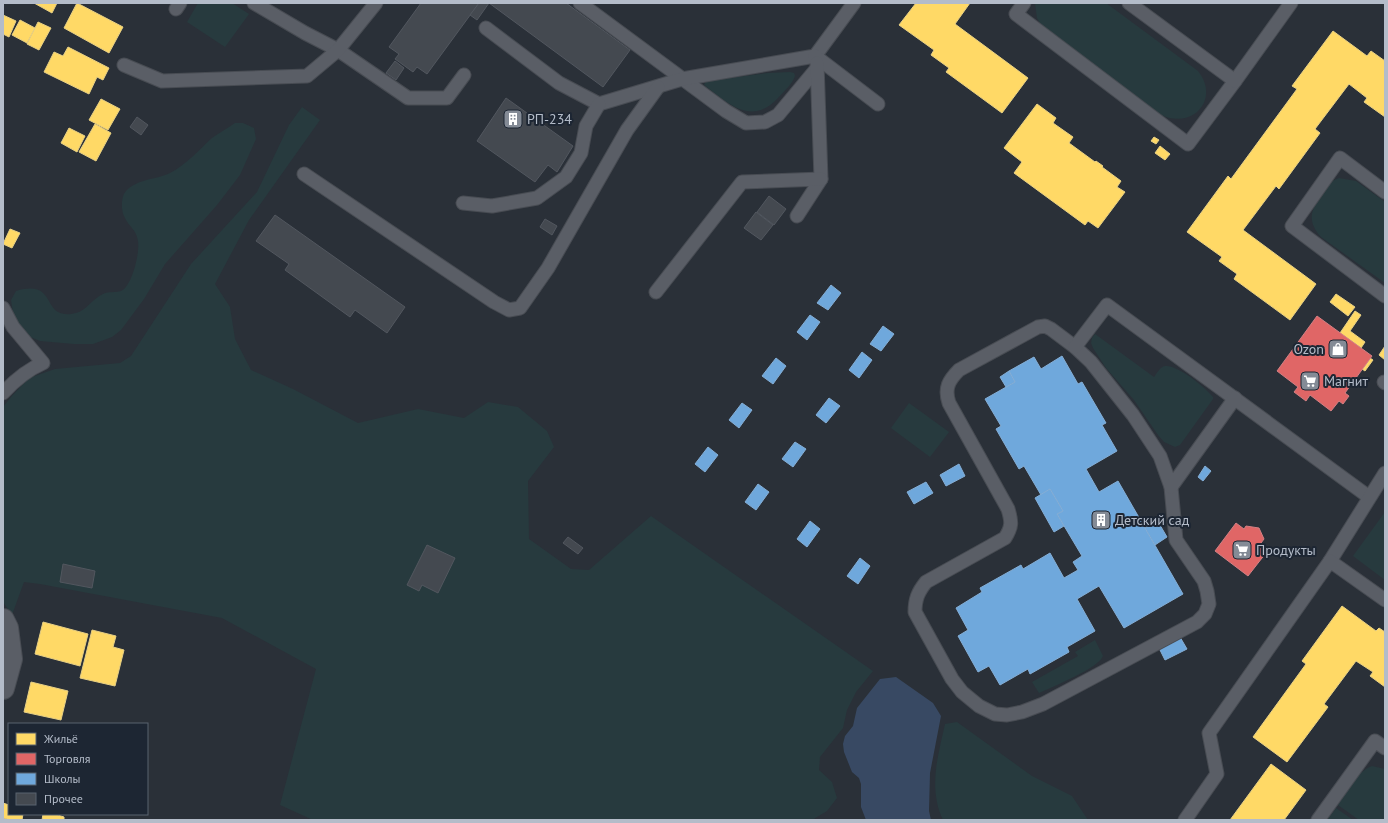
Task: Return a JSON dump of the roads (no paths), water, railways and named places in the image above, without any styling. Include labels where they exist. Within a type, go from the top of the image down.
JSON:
[{"type":"street","points":[[3,620],[7,628],[11,659],[3,688]]},
{"type":"lane","points":[[254,3],[305,34],[338,50],[408,98],[447,98],[464,75]]},
{"type":"lane","points":[[124,65],[162,82],[308,76],[338,50],[376,3]]},
{"type":"lane","points":[[580,3],[726,111],[746,123],[765,122],[778,115],[816,62],[854,3]]},
{"type":"lane","points":[[1024,3],[1016,14],[1188,144],[1291,3]]},
{"type":"lane","points":[[1129,3],[1235,81]]},
{"type":"lane","points":[[486,28],[559,83],[599,104]]},
{"type":"lane","points":[[797,216],[821,179],[816,62]]},
{"type":"lane","points":[[463,203],[492,206],[537,198],[566,178],[581,153],[586,126],[599,104],[682,79],[816,62],[878,104]]},
{"type":"lane","points":[[304,174],[494,302],[509,310],[520,308],[548,268],[627,130],[658,87]]},
{"type":"lane","points":[[1385,192],[1340,158],[1292,226],[1385,296]]},
{"type":"lane","points":[[656,292],[742,182],[821,179]]},
{"type":"lane","points":[[1075,347],[1108,305],[1369,497]]},
{"type":"lane","points":[[3,308],[13,327],[43,363],[21,376],[3,393]]},
{"type":"lane","points":[[1045,326],[1052,329],[1091,362],[1134,415],[1160,456],[1171,487],[1176,540],[1204,581],[1209,604],[1205,614],[1197,622],[1043,704],[1022,712],[1007,715],[995,714],[979,706],[962,692],[952,679],[915,612],[915,602],[918,592],[926,582],[1005,538],[1010,529],[1011,518],[1008,509],[948,403],[946,395],[950,378],[959,370],[1038,327],[1045,326]]},
{"type":"lane","points":[[1171,487],[1235,398]]},
{"type":"lane","points":[[1185,820],[1217,774],[1209,733],[1330,561],[1385,472]]},
{"type":"lane","points":[[1330,561],[1385,600]]},
{"type":"lane","points":[[1318,820],[1375,741],[1385,748]]},
{"type":"water","points":[[896,677],[933,703],[941,716],[930,773],[929,811],[931,820],[866,820],[861,807],[861,784],[859,778],[852,772],[844,752],[843,744],[845,736],[853,726],[857,708],[880,679]]},
{"type":"place","name":"РП-234","points":[[513,119]]},
{"type":"place","name":"Ozon","points":[[1338,349]]},
{"type":"place","name":"Магнит","points":[[1310,381]]},
{"type":"place","name":"Детский сад","points":[[1101,520]]},
{"type":"place","name":"Продукты","points":[[1242,550]]}]
